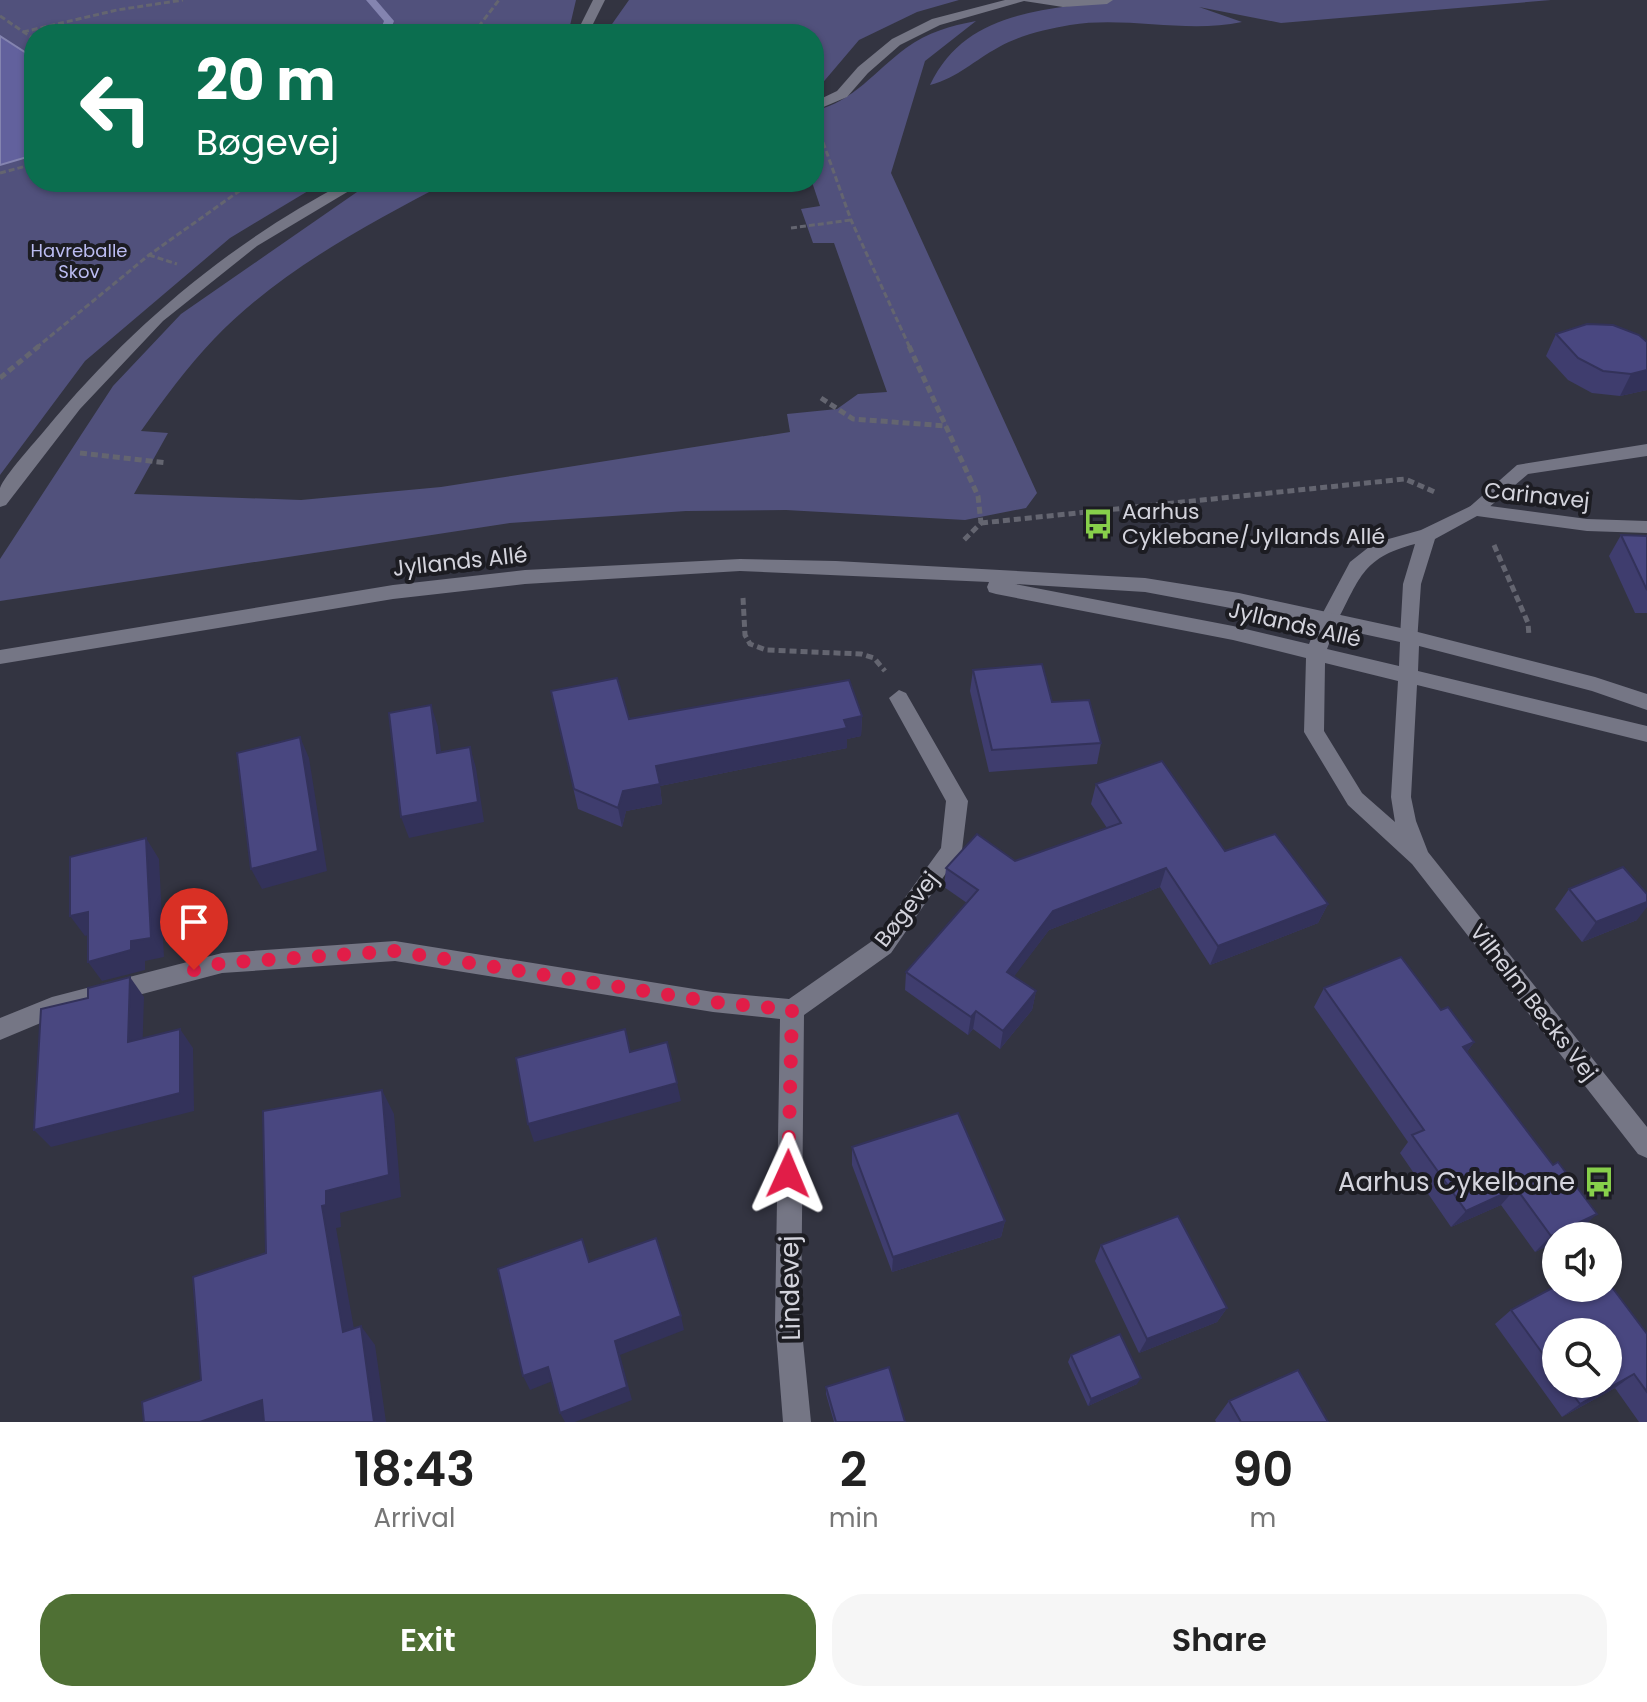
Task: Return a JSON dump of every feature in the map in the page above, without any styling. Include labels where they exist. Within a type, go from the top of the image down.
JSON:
[{"type":"street","points":[[587,24],[599,0]]},
{"type":"street","points":[[824,102],[842,94],[863,70],[896,42],[936,22],[1019,0]]},
{"type":"street","points":[[1029,0],[1063,3],[1107,0]]},
{"type":"street","points":[[0,501],[37,447],[121,351],[208,274],[275,227],[339,192]]},
{"type":"street","points":[[1475,510],[1523,469],[1647,450]]},
{"type":"street","name":"Carinavej","points":[[1316,653],[1328,620],[1356,567],[1380,547],[1427,535],[1475,510],[1587,525],[1647,527]]},
{"type":"street","points":[[1410,637],[1412,584],[1427,535]]},
{"type":"street","name":"Jyllands Allé","points":[[0,657],[393,592],[539,576],[740,565],[1145,585],[1410,637],[1647,702]]},
{"type":"street","name":"Jyllands Allé","points":[[930,573],[1316,653],[1647,734]]},
{"type":"street","name":"Vilhelm Becks Vej","points":[[1410,637],[1401,797],[1405,821],[1420,858]]},
{"type":"street","name":"Vilhelm Becks Vej","points":[[1316,653],[1314,732],[1355,799],[1420,858],[1647,1146]]},
{"type":"street","name":"Bøgevej","points":[[792,1010],[883,946],[951,850],[957,801],[899,698]]},
{"type":"street","points":[[0,1029],[52,1007],[222,963],[395,951],[713,1002],[792,1010]]},
{"type":"street","name":"Lindevej","points":[[792,1010],[788,1321],[797,1422]]},
{"type":"path","points":[[57,24],[117,10],[183,0]]},
{"type":"path","points":[[481,24],[499,0]]},
{"type":"path","points":[[0,16],[23,32]]},
{"type":"path","points":[[824,146],[851,220],[978,496],[981,523]]},
{"type":"path","points":[[0,173],[24,167]]},
{"type":"path","points":[[0,378],[149,255],[238,192]]},
{"type":"path","points":[[791,228],[851,220]]},
{"type":"path","points":[[821,398],[853,419],[947,426]]},
{"type":"path","points":[[37,447],[167,463]]},
{"type":"path","points":[[930,573],[981,523],[1405,479],[1475,510],[1500,557],[1528,623],[1532,669]]},
{"type":"path","points":[[740,565],[745,635],[750,644],[766,650],[861,654],[874,658],[883,667],[899,698]]},
{"type":"green space","name":"Havreballe Skov","points":[[0,0],[576,0],[570,24],[24,24],[24,192],[306,192],[230,238],[85,361],[0,475]]},
{"type":"green space","points":[[629,0],[959,0],[917,12],[859,40],[824,81],[824,24],[612,24]]},
{"type":"green space","points":[[1066,0],[1551,0],[1281,23],[1199,7],[1242,22],[1200,26],[1113,22],[1061,27],[1007,43],[958,73],[930,85],[955,49],[971,37],[1006,19],[1069,6]]},
{"type":"green space","points":[[976,21],[925,61],[891,173],[1037,493],[1026,508],[965,520],[786,510],[686,511],[510,523],[0,601],[0,559],[113,386],[181,314],[357,192],[430,192],[355,233],[295,271],[266,292],[214,339],[141,431],[168,433],[134,494],[301,500],[441,487],[790,432],[787,414],[837,409],[858,394],[887,392],[834,243],[813,243],[801,209],[820,206],[815,192],[824,192],[824,108],[852,93],[906,48],[948,28]]},
{"type":"shaded area","points":[[0,36],[24,52],[24,158],[0,165]]},
{"type":"building","points":[[1587,324],[1613,325],[1639,335],[1647,342],[1647,370],[1631,374],[1603,371],[1578,358],[1556,334]]},
{"type":"building","points":[[1621,535],[1647,536],[1647,590]]},
{"type":"building","points":[[1042,664],[1052,702],[1089,700],[1101,743],[992,750],[973,670]]},
{"type":"building","points":[[617,678],[629,719],[849,680],[862,716],[844,720],[847,728],[656,766],[660,784],[623,791],[618,808],[574,789],[551,691]]},
{"type":"building","points":[[431,705],[437,753],[470,747],[478,802],[401,817],[389,713]]},
{"type":"building","points":[[300,737],[318,851],[251,869],[237,753]]},
{"type":"building","points":[[1162,761],[1225,851],[1275,834],[1328,904],[1218,946],[1166,868],[1053,911],[1007,972],[1036,991],[1003,1031],[976,1011],[971,1017],[906,972],[978,890],[946,868],[977,834],[1015,861],[1121,823],[1096,784]]},
{"type":"building","points":[[146,838],[151,938],[131,941],[131,950],[88,962],[88,912],[70,916],[70,857]]},
{"type":"building","points":[[1623,867],[1647,894],[1647,902],[1596,922],[1569,889]]},
{"type":"building","points":[[1401,957],[1441,1010],[1448,1007],[1474,1042],[1463,1047],[1553,1165],[1558,1162],[1597,1214],[1580,1222],[1542,1224],[1516,1188],[1466,1211],[1412,1135],[1424,1130],[1324,988]]},
{"type":"building","points":[[130,977],[128,1042],[180,1029],[180,1093],[34,1130],[41,1009],[88,998],[88,988]]},
{"type":"building","points":[[625,1029],[630,1052],[667,1042],[677,1083],[528,1124],[516,1058]]},
{"type":"building","points":[[382,1090],[389,1175],[326,1191],[326,1205],[322,1206],[343,1332],[361,1326],[374,1422],[264,1422],[262,1400],[200,1422],[144,1422],[142,1402],[201,1380],[193,1277],[266,1253],[263,1111]]},
{"type":"building","points":[[958,1113],[1005,1221],[893,1257],[852,1147]]},
{"type":"building","points":[[1178,1216],[1227,1308],[1147,1339],[1101,1245]]},
{"type":"building","points":[[656,1238],[681,1316],[615,1341],[627,1387],[560,1413],[548,1367],[523,1376],[498,1269],[582,1239],[589,1262]]},
{"type":"building","points":[[1542,1293],[1542,1302],[1622,1301],[1647,1334],[1647,1392],[1634,1374],[1622,1381],[1622,1318],[1542,1318],[1542,1353],[1511,1310]]},
{"type":"building","points":[[1120,1334],[1141,1378],[1091,1399],[1071,1355]]},
{"type":"building","points":[[889,1367],[905,1422],[836,1422],[826,1387]]},
{"type":"building","points":[[1298,1370],[1328,1422],[1241,1422],[1229,1401]]},
{"type":"building","points":[[1576,1398],[1591,1398],[1580,1404]]},
{"type":"waterway","points":[[371,0],[389,21],[388,24]]},
{"type":"place","name":"Aarhus Cyklebane/Jyllands Allé","points":[[1098,524]]},
{"type":"place","name":"Aarhus Cykelbane","points":[[1599,1182]]},
{"type":"route","points":[[194,970],[222,963],[395,951],[713,1002],[792,1010],[788,1174]]}]
